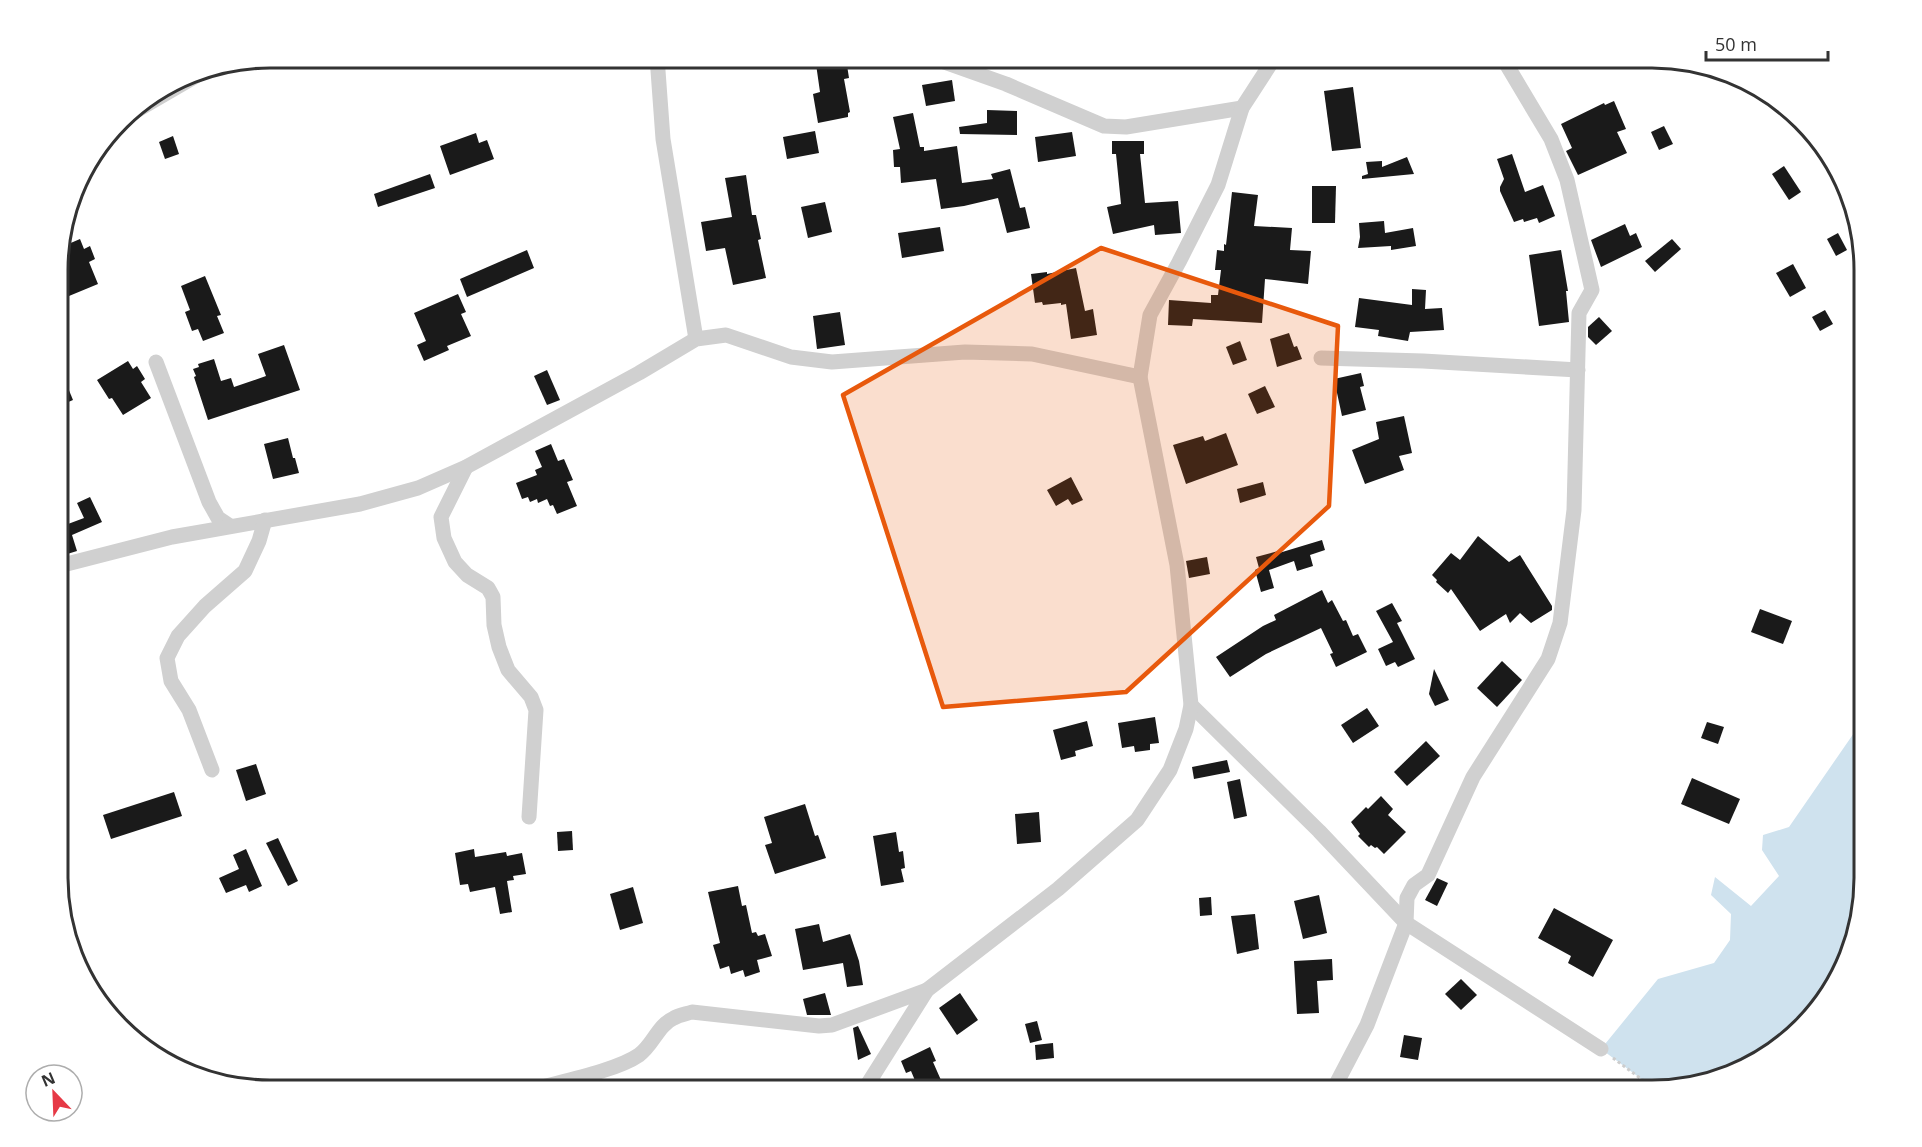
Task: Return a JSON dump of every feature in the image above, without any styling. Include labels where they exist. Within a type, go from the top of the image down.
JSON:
[{"type":"street","points":[[658,68],[663,140],[696,339]]},
{"type":"street","points":[[961,68],[1006,84],[1104,126],[1126,127],[1242,108]]},
{"type":"street","points":[[567,1080],[623,1064],[651,1045],[663,1027],[673,1018],[692,1012],[819,1026],[832,1025],[927,990],[1058,889],[1137,820],[1170,770],[1186,729],[1191,705],[1177,565],[1140,377],[1150,315],[1218,185],[1242,108],[1268,68]]},
{"type":"street","points":[[1339,1079],[1367,1025],[1406,923],[1407,898],[1414,885],[1428,875],[1473,777],[1548,659],[1560,623],[1574,510],[1579,313],[1592,290],[1567,180],[1551,139],[1509,68]]},
{"type":"street","points":[[68,564],[172,537],[360,504],[418,488],[466,467],[639,373],[696,339],[726,334],[791,357],[832,362],[965,352],[1032,354],[1140,377]]},
{"type":"street","points":[[1321,358],[1578,370]]},
{"type":"street","points":[[156,362],[209,502],[218,518],[231,526]]},
{"type":"street","points":[[466,467],[441,517],[444,538],[455,562],[467,575],[488,588],[493,597],[498,647],[508,670],[531,697],[536,710],[529,817]]},
{"type":"street","points":[[212,770],[189,711],[171,681],[168,658],[178,636],[205,606],[245,571],[259,542],[265,520]]},
{"type":"street","points":[[1191,705],[1310,822],[1406,923],[1601,1049]]},
{"type":"street","points":[[871,1080],[927,990]]},
{"type":"path","points":[[1601,1049],[1641,1079]]},
{"type":"highlighted area","points":[[1101,248],[1338,326],[1329,506],[1126,692],[943,707],[843,395]]},
{"type":"water","points":[[1854,733],[1854,890],[1851,917],[1834,967],[1813,1000],[1795,1020],[1775,1038],[1753,1052],[1730,1064],[1704,1073],[1679,1078],[1641,1079],[1601,1049],[1658,979],[1714,963],[1730,940],[1731,914],[1711,895],[1715,877],[1751,906],[1779,876],[1762,850],[1763,835],[1789,827]]},
{"type":"building","points":[[817,68],[847,68],[849,78],[844,79],[850,112],[848,117],[818,123],[813,94],[820,92]]},
{"type":"building","points":[[952,80],[955,101],[926,106],[922,85]]},
{"type":"building","points":[[1353,87],[1361,148],[1332,151],[1324,91]]},
{"type":"building","points":[[1614,101],[1626,129],[1617,132],[1627,153],[1578,175],[1566,151],[1572,148],[1561,124],[1604,103],[1605,105]]},
{"type":"building","points":[[987,110],[1017,111],[1017,135],[960,134],[959,127],[987,123]]},
{"type":"building","points":[[913,113],[920,147],[924,147],[924,151],[957,146],[962,183],[993,179],[991,174],[1010,169],[1020,208],[1025,207],[1030,228],[1007,233],[998,198],[941,209],[936,179],[901,183],[900,167],[894,167],[893,150],[900,149],[893,117]]},
{"type":"building","points":[[1664,126],[1673,144],[1659,150],[1651,132]]},
{"type":"building","points":[[815,131],[819,153],[787,159],[783,137]]},
{"type":"building","points":[[1072,132],[1076,156],[1038,162],[1035,137]]},
{"type":"building","points":[[476,133],[479,143],[487,140],[494,159],[450,175],[440,146]]},
{"type":"building","points":[[173,136],[179,154],[165,159],[159,142]]},
{"type":"building","points":[[1112,141],[1144,141],[1144,154],[1140,154],[1145,203],[1178,201],[1181,233],[1155,235],[1154,225],[1113,234],[1107,207],[1121,204],[1116,154],[1112,154]]},
{"type":"building","points":[[1512,154],[1525,192],[1543,185],[1555,216],[1539,223],[1537,218],[1514,222],[1500,191],[1504,179],[1497,159]]},
{"type":"building","points":[[1407,157],[1414,174],[1362,179],[1362,176],[1368,174],[1366,162],[1382,161],[1382,167]]},
{"type":"building","points":[[1784,166],[1801,192],[1789,200],[1772,174]]},
{"type":"building","points":[[430,174],[435,188],[378,207],[374,194]]},
{"type":"building","points":[[746,175],[752,215],[756,215],[761,239],[758,240],[766,278],[733,285],[725,248],[706,251],[701,222],[732,217],[725,178]]},
{"type":"building","points":[[1312,186],[1336,186],[1335,223],[1312,223]]},
{"type":"building","points":[[1232,192],[1258,195],[1254,226],[1292,228],[1290,250],[1311,251],[1308,284],[1265,279],[1262,323],[1193,319],[1192,326],[1168,325],[1169,300],[1211,303],[1211,295],[1218,295],[1221,270],[1215,270],[1217,250],[1224,251],[1224,244],[1226,245]]},
{"type":"building","points":[[825,202],[832,232],[808,238],[801,207]]},
{"type":"building","points":[[1384,221],[1385,233],[1413,228],[1416,246],[1391,250],[1391,246],[1358,248],[1359,223]]},
{"type":"building","points":[[1625,224],[1630,236],[1636,233],[1642,247],[1601,267],[1591,240]]},
{"type":"building","points":[[940,227],[944,251],[902,258],[898,233]]},
{"type":"building","points":[[1838,233],[1847,250],[1836,256],[1827,239]]},
{"type":"building","points":[[80,239],[84,249],[90,246],[95,259],[89,262],[98,284],[69,296],[68,293],[69,244]]},
{"type":"building","points":[[1672,239],[1681,249],[1655,272],[1645,261]]},
{"type":"building","points":[[527,250],[534,268],[467,297],[460,279]]},
{"type":"building","points":[[1561,250],[1568,291],[1566,291],[1569,322],[1539,326],[1529,255]]},
{"type":"building","points":[[1793,264],[1806,288],[1790,297],[1776,273]]},
{"type":"building","points":[[1076,268],[1085,311],[1093,309],[1097,335],[1071,339],[1066,304],[1035,303],[1031,274],[1047,272],[1047,274]]},
{"type":"building","points":[[205,276],[221,315],[217,316],[224,333],[203,341],[198,329],[192,331],[185,312],[190,310],[181,286]]},
{"type":"building","points":[[1412,289],[1426,290],[1425,309],[1442,308],[1444,330],[1410,332],[1408,341],[1378,336],[1379,330],[1355,327],[1359,298],[1412,305]]},
{"type":"building","points":[[458,294],[466,312],[461,314],[471,336],[447,346],[449,350],[424,361],[417,345],[426,341],[414,313]]},
{"type":"building","points":[[1825,310],[1833,324],[1820,331],[1812,317]]},
{"type":"building","points":[[840,312],[845,345],[817,349],[813,316]]},
{"type":"building","points":[[1599,317],[1612,331],[1596,345],[1588,337],[1588,327]]},
{"type":"building","points":[[1289,333],[1302,359],[1277,367],[1270,339]]},
{"type":"building","points":[[1240,341],[1247,360],[1233,365],[1226,347]]},
{"type":"building","points":[[284,345],[300,390],[208,420],[194,377],[196,376],[193,369],[199,367],[198,364],[214,359],[221,381],[231,378],[234,387],[266,376],[258,354]]},
{"type":"building","points":[[128,361],[133,369],[137,366],[145,379],[141,382],[151,398],[123,415],[97,380]]},
{"type":"building","points":[[547,370],[560,400],[547,405],[534,376]]},
{"type":"building","points":[[1361,373],[1364,386],[1360,387],[1366,410],[1342,416],[1334,379]]},
{"type":"building","points":[[1265,386],[1275,407],[1257,414],[1248,394]]},
{"type":"building","points":[[68,388],[73,400],[68,402]]},
{"type":"building","points":[[1404,416],[1412,453],[1399,456],[1404,470],[1365,484],[1352,450],[1379,439],[1376,422]]},
{"type":"building","points":[[1226,433],[1238,465],[1186,484],[1173,445],[1203,436],[1205,441]]},
{"type":"building","points":[[288,438],[299,473],[273,479],[264,444]]},
{"type":"building","points":[[551,444],[558,461],[564,459],[573,480],[567,482],[577,506],[557,514],[547,499],[538,503],[537,499],[530,502],[528,497],[522,499],[516,483],[537,475],[535,470],[542,467],[535,451]]},
{"type":"building","points":[[1071,477],[1083,500],[1072,505],[1068,499],[1056,506],[1047,490]]},
{"type":"building","points":[[1263,482],[1266,495],[1240,503],[1237,489]]},
{"type":"building","points":[[90,497],[102,522],[72,535],[77,551],[68,554],[68,524],[84,518],[77,503]]},
{"type":"building","points":[[1478,536],[1509,562],[1520,555],[1552,606],[1552,610],[1531,623],[1520,613],[1510,623],[1506,614],[1480,631],[1451,589],[1448,593],[1432,575],[1451,553],[1460,560]]},
{"type":"building","points":[[1322,540],[1325,550],[1310,555],[1313,566],[1297,571],[1294,561],[1269,570],[1274,588],[1261,592],[1255,570],[1259,568],[1256,557],[1278,551],[1279,553]]},
{"type":"building","points":[[1207,557],[1210,574],[1189,578],[1186,561]]},
{"type":"building","points":[[1322,590],[1328,603],[1332,600],[1343,621],[1346,620],[1353,636],[1358,634],[1367,652],[1336,667],[1330,654],[1333,653],[1321,628],[1266,654],[1230,677],[1216,657],[1276,620],[1274,615]]},
{"type":"building","points":[[1392,603],[1402,621],[1397,623],[1415,659],[1398,667],[1395,662],[1386,666],[1378,649],[1393,642],[1376,611]]},
{"type":"building","points":[[1760,609],[1792,621],[1783,644],[1751,632]]},
{"type":"building","points":[[1502,661],[1522,680],[1497,707],[1477,688]]},
{"type":"building","points":[[1434,669],[1449,700],[1435,706],[1429,694]]},
{"type":"building","points":[[1367,708],[1379,726],[1353,743],[1341,725]]},
{"type":"building","points":[[1155,717],[1159,743],[1150,744],[1150,750],[1135,752],[1134,746],[1122,748],[1118,723]]},
{"type":"building","points":[[1087,721],[1093,746],[1075,751],[1076,756],[1061,760],[1053,730]]},
{"type":"building","points":[[1707,722],[1724,727],[1718,744],[1701,738]]},
{"type":"building","points":[[1426,741],[1440,756],[1407,786],[1394,772]]},
{"type":"building","points":[[1227,760],[1230,772],[1194,779],[1192,767]]},
{"type":"building","points":[[256,764],[266,794],[246,801],[236,770]]},
{"type":"building","points":[[1692,778],[1740,799],[1729,824],[1681,804]]},
{"type":"building","points":[[1240,779],[1247,816],[1234,819],[1227,782]]},
{"type":"building","points":[[174,792],[182,816],[111,839],[103,815]]},
{"type":"building","points":[[1381,796],[1393,809],[1388,815],[1406,832],[1384,854],[1377,847],[1371,845],[1369,847],[1358,836],[1360,834],[1351,822]]},
{"type":"building","points":[[805,804],[815,836],[818,835],[826,858],[775,874],[765,845],[772,843],[764,817]]},
{"type":"building","points":[[1039,812],[1041,842],[1017,844],[1015,814]]},
{"type":"building","points":[[572,831],[573,850],[558,851],[557,832]]},
{"type":"building","points":[[896,832],[899,852],[903,851],[905,868],[901,869],[904,882],[881,886],[873,836]]},
{"type":"building","points":[[278,838],[298,881],[288,886],[266,843]]},
{"type":"building","points":[[246,849],[262,886],[249,892],[246,885],[226,893],[219,878],[239,869],[233,855]]},
{"type":"building","points":[[474,849],[475,857],[506,852],[507,856],[522,853],[526,874],[513,876],[514,880],[507,881],[512,912],[500,914],[495,887],[470,892],[468,884],[460,885],[455,853]]},
{"type":"building","points":[[1437,878],[1448,883],[1437,906],[1425,900]]},
{"type":"building","points":[[738,886],[742,906],[746,905],[752,933],[756,932],[758,936],[765,934],[772,956],[757,960],[760,972],[745,977],[743,970],[731,974],[729,966],[720,969],[713,945],[720,943],[708,892]]},
{"type":"building","points":[[633,887],[643,923],[620,930],[610,894]]},
{"type":"building","points":[[1319,895],[1327,933],[1303,939],[1294,901]]},
{"type":"building","points":[[1211,897],[1212,915],[1200,916],[1199,898]]},
{"type":"building","points":[[1554,908],[1613,940],[1593,977],[1568,963],[1571,956],[1538,938]]},
{"type":"building","points":[[1255,914],[1259,949],[1237,954],[1231,916]]},
{"type":"building","points":[[819,924],[823,942],[850,934],[859,961],[863,985],[847,987],[843,963],[803,970],[795,929]]},
{"type":"building","points":[[1332,959],[1333,980],[1317,981],[1319,1013],[1297,1014],[1294,961]]},
{"type":"building","points":[[1461,979],[1477,995],[1461,1010],[1445,994]]},
{"type":"building","points":[[825,993],[831,1015],[807,1015],[803,999]]},
{"type":"building","points":[[960,993],[978,1020],[957,1035],[939,1008]]},
{"type":"building","points":[[1037,1021],[1042,1040],[1030,1043],[1025,1024]]},
{"type":"building","points":[[858,1026],[871,1054],[858,1060],[853,1028]]},
{"type":"building","points":[[1404,1035],[1422,1038],[1418,1060],[1400,1057]]},
{"type":"building","points":[[1053,1043],[1054,1058],[1036,1060],[1035,1045]]},
{"type":"building","points":[[930,1047],[936,1061],[933,1062],[941,1080],[915,1080],[911,1071],[906,1073],[901,1061]]}]
